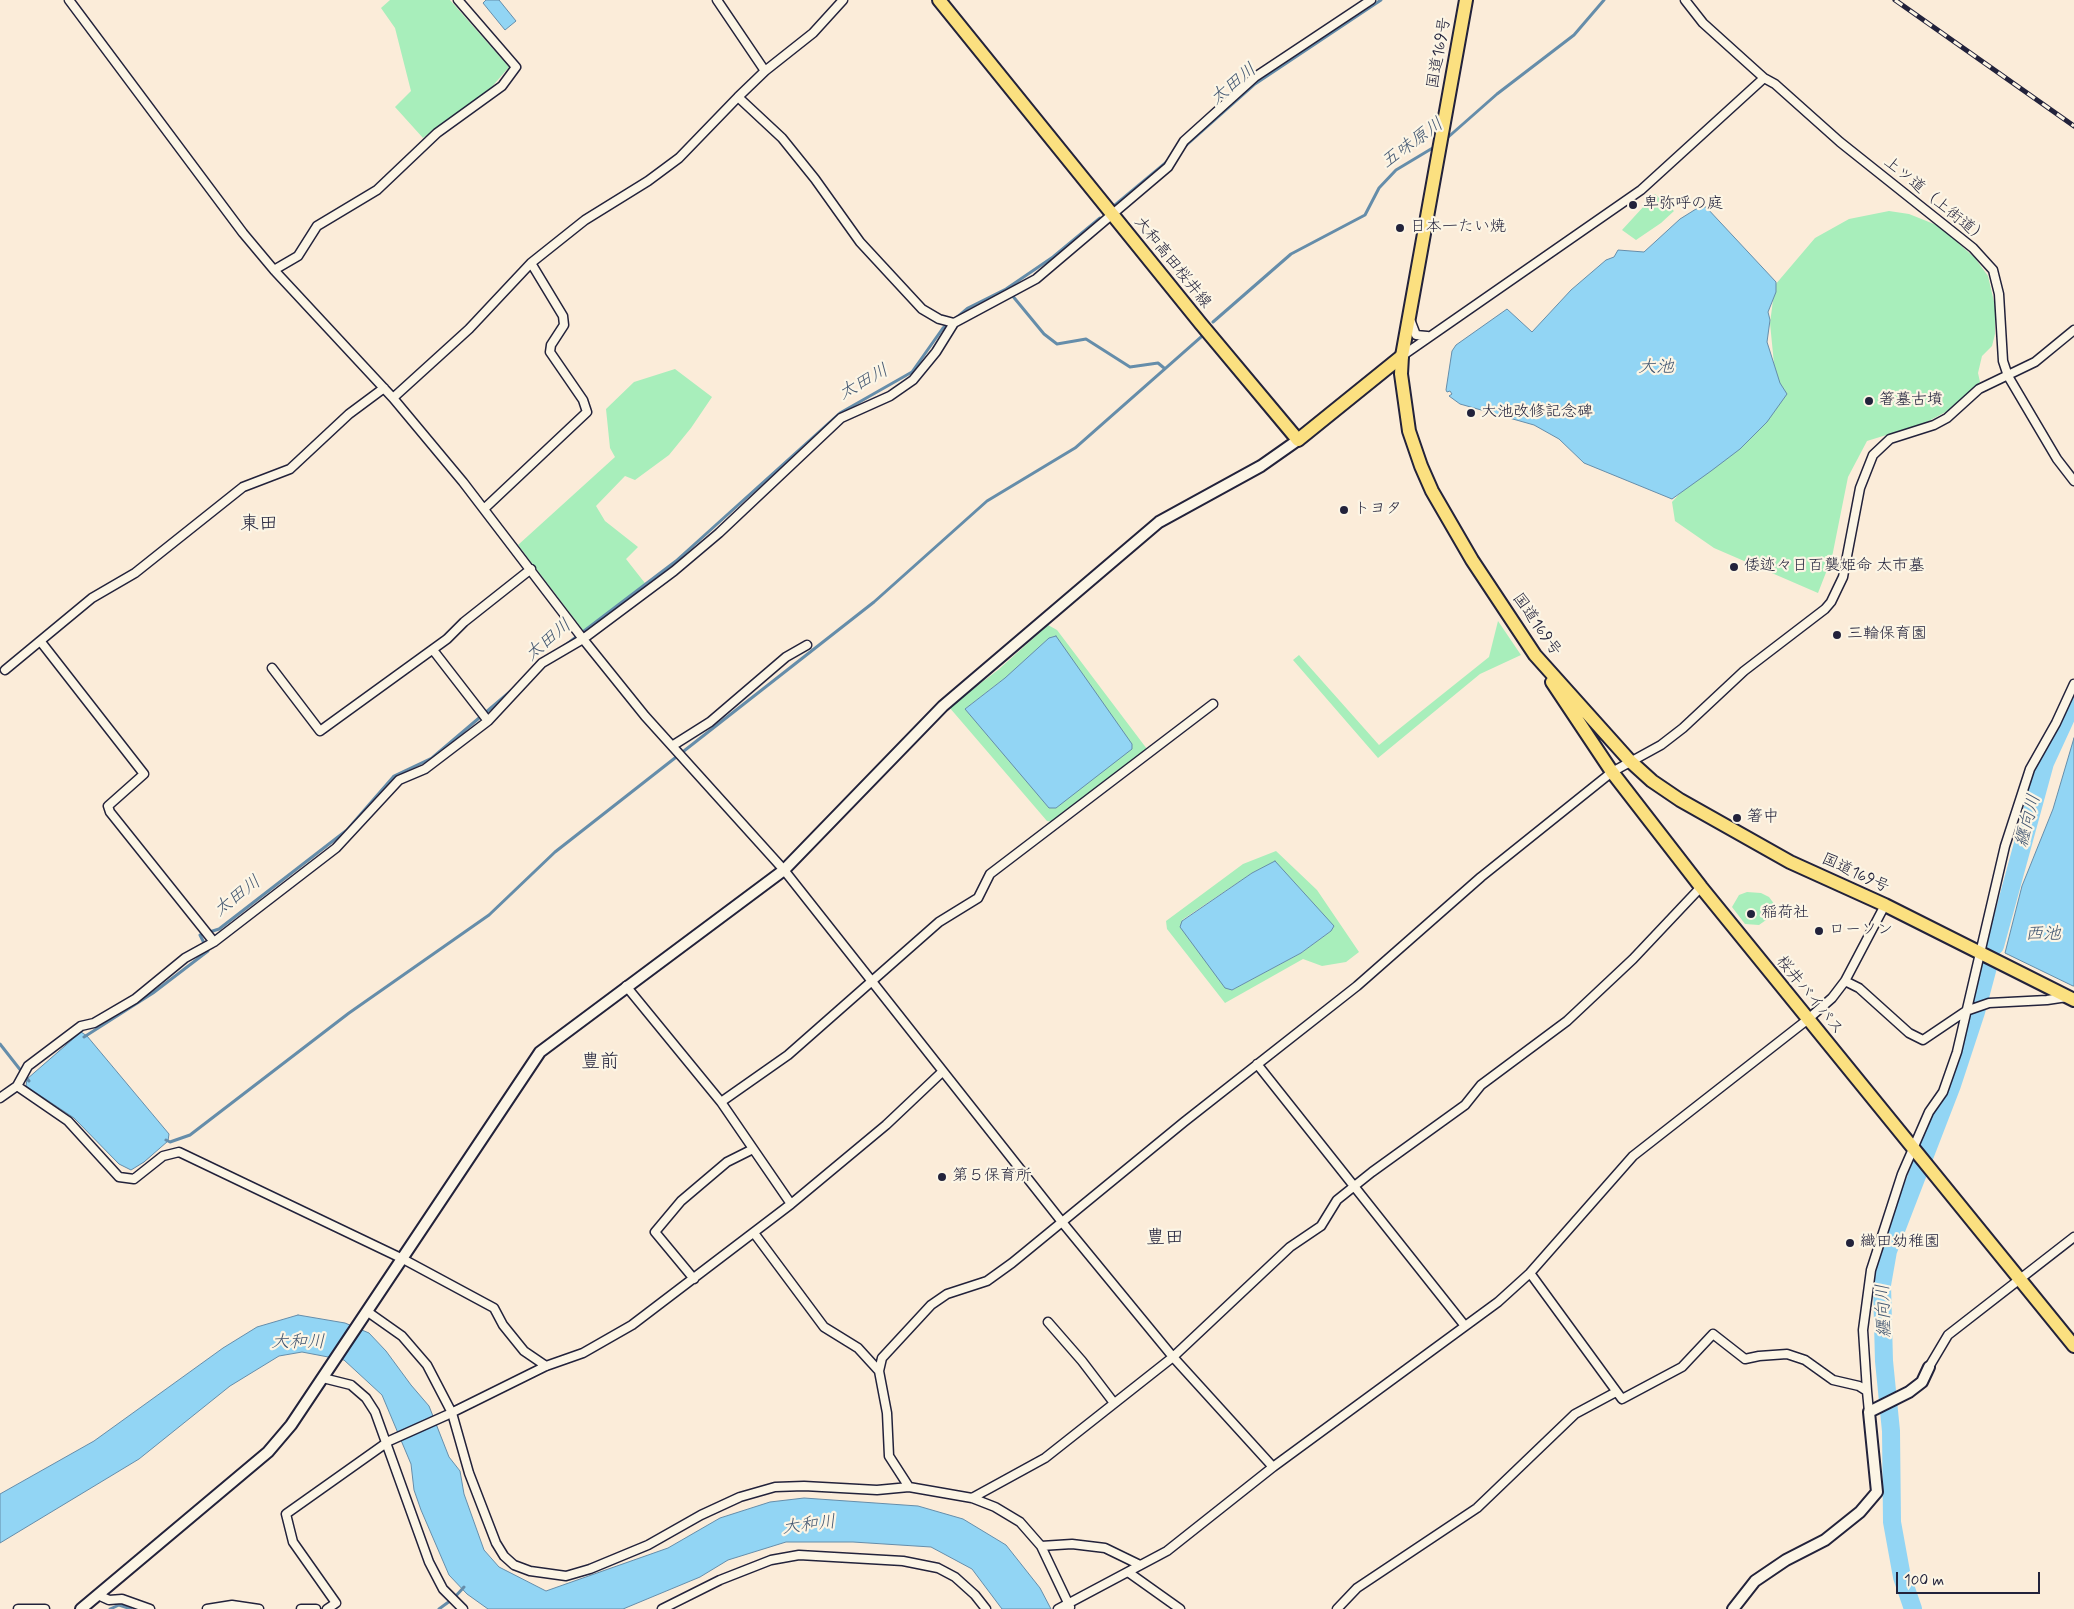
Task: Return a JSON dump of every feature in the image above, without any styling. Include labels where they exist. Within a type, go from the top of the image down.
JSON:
[{"type":"main road","name":"大和高田桜井線","points":[[939,0],[1298,440]]},
{"type":"main road","name":"国道169号","points":[[1466,0],[1402,356],[1404,404],[1409,431],[1421,466],[1432,491],[1472,560],[1535,655],[1630,761],[1652,781],[1680,800],[1790,862],[1884,905],[2070,998]]},
{"type":"main road","points":[[1298,440],[1402,356]]},
{"type":"main road","name":"桜井バイパス","points":[[1535,655],[1612,772],[1701,887],[1807,1020],[2074,1346]]},
{"type":"street","points":[[69,0],[243,233],[274,270],[393,398],[485,508],[583,639],[672,746],[784,870],[941,1072],[1062,1222],[1173,1357],[1273,1467]]},
{"type":"street","points":[[274,270],[298,256],[317,226],[377,190],[437,133],[502,86],[516,67],[458,0]]},
{"type":"street","points":[[717,0],[765,71]]},
{"type":"street","points":[[393,398],[469,328],[531,263],[585,220],[648,182],[679,158],[738,97],[765,71],[813,33],[843,0]]},
{"type":"street","points":[[0,1098],[17,1086],[28,1066],[81,1026],[94,1023],[135,998],[185,958],[214,942],[336,848],[399,780],[425,769],[488,721],[542,663],[583,639],[674,571],[841,418],[890,396],[913,380],[931,360],[954,323],[1036,279],[1168,167],[1184,141],[1255,77],[1371,0]]},
{"type":"street","name":"上ツ道（上街道）","points":[[1685,0],[1703,23],[1764,78],[1775,84],[1840,142],[1973,248],[1993,270],[1999,294],[2002,353],[2008,376],[2057,459],[2074,481]]},
{"type":"street","points":[[1402,356],[1427,336],[1641,190],[1764,78]]},
{"type":"street","points":[[738,97],[774,128],[816,179],[860,242],[922,309],[954,323]]},
{"type":"street","points":[[485,508],[587,412],[583,400],[550,352],[551,345],[564,325],[563,316],[531,263]]},
{"type":"street","points":[[1409,314],[1416,335],[1427,336]]},
{"type":"street","points":[[909,1487],[889,1456],[887,1448],[887,1412],[879,1371],[882,1358],[930,1305],[947,1294],[987,1281],[1357,986],[1482,877],[1612,772],[1661,744],[1683,728],[1744,672],[1831,602],[1843,577],[1860,488],[1873,455],[1890,439],[1947,418],[1979,389],[2035,362],[2074,330]]},
{"type":"street","points":[[4,670],[41,642],[92,598],[135,573],[243,487],[290,469],[349,414],[384,388]]},
{"type":"street","points":[[81,1609],[268,1452],[291,1425],[540,1052],[784,870],[943,706],[1159,522],[1261,466],[1298,440]]},
{"type":"street","points":[[272,668],[320,731],[433,650],[531,570]]},
{"type":"street","points":[[41,642],[144,774],[108,806],[110,812],[214,942]]},
{"type":"street","points":[[672,746],[710,722],[786,657],[807,645]]},
{"type":"street","points":[[433,650],[488,721]]},
{"type":"street","points":[[1733,1609],[1755,1581],[1786,1560],[1825,1540],[1860,1512],[1877,1492],[1872,1411],[1867,1391],[1863,1330],[1871,1270],[1929,1112],[1943,1092],[1957,1052],[2005,846],[2030,769],[2074,684]]},
{"type":"street","points":[[720,1102],[788,1055],[939,922],[978,898],[990,874],[1213,704]]},
{"type":"street","points":[[972,1498],[1045,1458],[1173,1357],[1232,1304],[1251,1282],[1284,1253],[1320,1226],[1337,1200],[1465,1105],[1481,1085],[1567,1021],[1633,959],[1701,887]]},
{"type":"street","points":[[366,1314],[402,1336],[427,1365],[450,1414],[469,1473],[496,1543],[504,1556],[514,1565],[546,1574],[566,1576],[590,1569],[648,1545],[701,1515],[740,1497],[775,1487],[877,1490],[909,1487],[972,1498],[995,1507],[1020,1522],[1041,1546],[1065,1608],[1167,1551],[1273,1467],[1498,1302],[1530,1273],[1633,1156],[1807,1020],[1832,998],[1845,981],[1884,905]]},
{"type":"street","points":[[1845,981],[1859,988],[1917,1039],[1923,1040],[1968,1011],[1989,1003],[2070,998]]},
{"type":"street","points":[[626,986],[720,1102],[791,1204]]},
{"type":"street","points":[[1257,1064],[1356,1186],[1465,1326]]},
{"type":"street","points":[[327,1609],[336,1603],[293,1542],[286,1514],[387,1442],[450,1414],[546,1366],[582,1353],[632,1325],[791,1204],[886,1125],[941,1072]]},
{"type":"street","points":[[17,1086],[68,1121],[119,1177],[134,1179],[163,1156],[179,1152],[403,1259],[494,1308],[503,1325],[524,1351],[546,1366]]},
{"type":"street","points":[[694,1279],[655,1232],[681,1201],[727,1162],[753,1149]]},
{"type":"street","points":[[754,1233],[824,1327],[858,1348],[879,1371]]},
{"type":"street","points":[[1872,1411],[1922,1382],[1948,1335],[2074,1236]]},
{"type":"street","points":[[1530,1273],[1622,1399],[1628,1398],[1668,1373],[1682,1367],[1713,1334],[1745,1359],[1787,1354],[1805,1360],[1833,1380],[1858,1386],[1867,1391]]},
{"type":"street","points":[[1048,1322],[1082,1361],[1114,1404]]},
{"type":"street","points":[[325,1374],[351,1386],[366,1398],[375,1412],[407,1495],[429,1562],[443,1589],[463,1609]]},
{"type":"street","points":[[1337,1609],[1357,1588],[1477,1508],[1575,1414],[1616,1392]]},
{"type":"street","points":[[1041,1546],[1072,1544],[1106,1548],[1140,1565]]},
{"type":"street","points":[[662,1609],[720,1580],[771,1560],[799,1555],[903,1561],[938,1568],[955,1578],[975,1595],[986,1609]]},
{"type":"street","points":[[1128,1572],[1180,1609]]},
{"type":"street","points":[[98,1595],[109,1600],[122,1599],[150,1609]]},
{"type":"street","points":[[1162,1609],[1170,1603]]},
{"type":"street","points":[[207,1609],[234,1607],[259,1609]]},
{"type":"street","points":[[18,1609],[44,1609]]},
{"type":"street","points":[[301,1609],[316,1609]]},
{"type":"green space","points":[[390,0],[450,0],[509,67],[490,89],[423,138],[395,107],[411,91],[395,28],[381,8]]},
{"type":"green space","points":[[1655,194],[1674,211],[1661,223],[1636,240],[1622,230]]},
{"type":"green space","name":"箸墓古墳","points":[[1889,211],[1909,214],[1939,226],[1975,258],[1988,276],[1995,306],[1995,334],[1992,346],[1982,356],[1978,373],[1980,382],[1951,409],[1925,423],[1867,441],[1848,477],[1832,557],[1818,593],[1714,548],[1675,521],[1672,502],[1692,480],[1778,405],[1770,323],[1775,285],[1815,238],[1849,219]]},
{"type":"green space","points":[[675,369],[712,397],[691,428],[669,455],[635,480],[625,476],[596,506],[605,521],[638,547],[626,559],[648,587],[586,634],[518,545],[615,457],[610,448],[606,409],[634,382]]},
{"type":"green space","points":[[1498,621],[1521,655],[1480,674],[1378,758],[1293,660],[1299,655],[1379,745],[1489,657]]},
{"type":"green space","points":[[1048,625],[1057,630],[1147,749],[1054,822],[1047,821],[949,707],[998,670]],"holes":[[[1005,678],[1132,744],[965,709]]]},
{"type":"green space","points":[[1276,851],[1317,890],[1359,952],[1346,962],[1322,966],[1303,959],[1225,1003],[1167,929],[1166,921],[1243,864]],"holes":[[[1274,862],[1331,931],[1301,953],[1232,990],[1182,920],[1252,873]]]},
{"type":"green space","points":[[1747,892],[1761,893],[1769,897],[1775,905],[1776,913],[1759,925],[1745,924],[1732,907],[1739,895]]},
{"type":"water","points":[[486,0],[499,0],[516,21],[505,30],[483,3]]},
{"type":"water","name":"大池","points":[[1706,207],[1776,282],[1776,292],[1768,312],[1770,320],[1767,342],[1780,383],[1787,394],[1767,422],[1740,449],[1711,471],[1672,499],[1584,463],[1559,439],[1534,425],[1460,404],[1449,396],[1452,394],[1446,390],[1452,351],[1456,345],[1507,309],[1532,332],[1571,290],[1606,260],[1614,257],[1618,250],[1644,252],[1680,219],[1696,209]]},
{"type":"water","points":[[1056,636],[1132,744],[1132,749],[1056,808],[1049,808],[965,709],[1005,678],[1049,638]]},
{"type":"water","name":"西池","points":[[2074,738],[2073,986],[2005,953],[2022,886],[2053,809]]},
{"type":"water","points":[[1275,861],[1334,926],[1331,931],[1301,953],[1232,990],[1225,988],[1180,927],[1182,921],[1252,873]]},
{"type":"water","points":[[81,1032],[87,1036],[169,1134],[168,1141],[144,1162],[131,1170],[119,1164],[74,1118],[26,1086],[27,1079]]},
{"type":"water","name":"大和川","points":[[298,1315],[345,1323],[369,1333],[386,1351],[429,1406],[449,1457],[460,1471],[464,1494],[484,1550],[499,1567],[546,1591],[668,1548],[720,1518],[770,1502],[804,1498],[918,1506],[963,1519],[1006,1545],[1040,1588],[1051,1609],[1002,1609],[972,1569],[931,1547],[853,1542],[786,1542],[728,1560],[700,1577],[623,1609],[488,1609],[467,1594],[449,1575],[421,1510],[414,1490],[411,1464],[382,1395],[344,1360],[302,1352],[279,1356],[230,1386],[139,1459],[0,1543],[0,1494],[94,1441],[223,1348],[257,1327]]},
{"type":"waterway","name":"太田川","points":[[1182,149],[1255,84],[1381,0]]},
{"type":"waterway","name":"五味原川","points":[[1446,139],[1497,94],[1574,35],[1604,0]]},
{"type":"waterway","name":"五味原川","points":[[1213,322],[1291,254],[1365,215],[1379,188],[1396,170],[1436,146]]},
{"type":"waterway","name":"太田川","points":[[1115,205],[1169,160]]},
{"type":"waterway","name":"太田川","points":[[955,319],[968,308],[1006,289],[1053,257],[1100,218]]},
{"type":"waterway","name":"五味原川","points":[[1011,294],[1044,334],[1057,344],[1086,339],[1130,367],[1158,363],[1164,368]]},
{"type":"waterway","name":"太田川","points":[[563,647],[676,561],[840,413],[912,372],[943,328],[950,323]]},
{"type":"waterway","points":[[166,1140],[170,1142],[190,1135],[349,1013],[489,915],[555,852],[874,602],[987,501],[1075,448],[1202,336]]},
{"type":"waterway","name":"太田川","points":[[84,1037],[153,993],[208,951],[200,935],[219,929],[347,830],[394,776],[432,758],[512,690]]},
{"type":"waterway","name":"纒向川","points":[[1995,946],[2045,763],[2074,700]]},
{"type":"waterway","name":"纒向川","points":[[1913,1609],[1902,1577],[1892,1522],[1891,1431],[1884,1361],[1882,1285],[1888,1251],[1952,1085],[1976,1012],[1988,967]]},
{"type":"waterway","points":[[0,1044],[29,1081]]},
{"type":"waterway","points":[[439,1609],[454,1598],[464,1587]]},
{"type":"waterway","points":[[110,1609],[119,1605],[131,1609]]},
{"type":"railway","points":[[1895,0],[2074,126]]},
{"type":"place","name":"卑弥呼の庭","points":[[1633,205]]},
{"type":"place","name":"日本一たい焼","points":[[1400,228]]},
{"type":"place","name":"箸墓古墳","points":[[1869,401]]},
{"type":"place","name":"大池改修記念碑","points":[[1471,413]]},
{"type":"place","name":"トヨタ","points":[[1344,510]]},
{"type":"place","name":"倭迹々日百襲姫命 太市墓","points":[[1734,567]]},
{"type":"place","name":"三輪保育園","points":[[1837,635]]},
{"type":"place","name":"箸中","points":[[1737,818]]},
{"type":"place","name":"稲荷社","points":[[1751,914]]},
{"type":"place","name":"ローソン","points":[[1819,931]]},
{"type":"place","name":"第５保育所","points":[[942,1177]]},
{"type":"place","name":"織田幼稚園","points":[[1850,1243]]},
{"type":"district","name":"東田","points":[[259,525]]},
{"type":"district","name":"豊前","points":[[600,1063]]},
{"type":"district","name":"豊田","points":[[1165,1239]]}]
